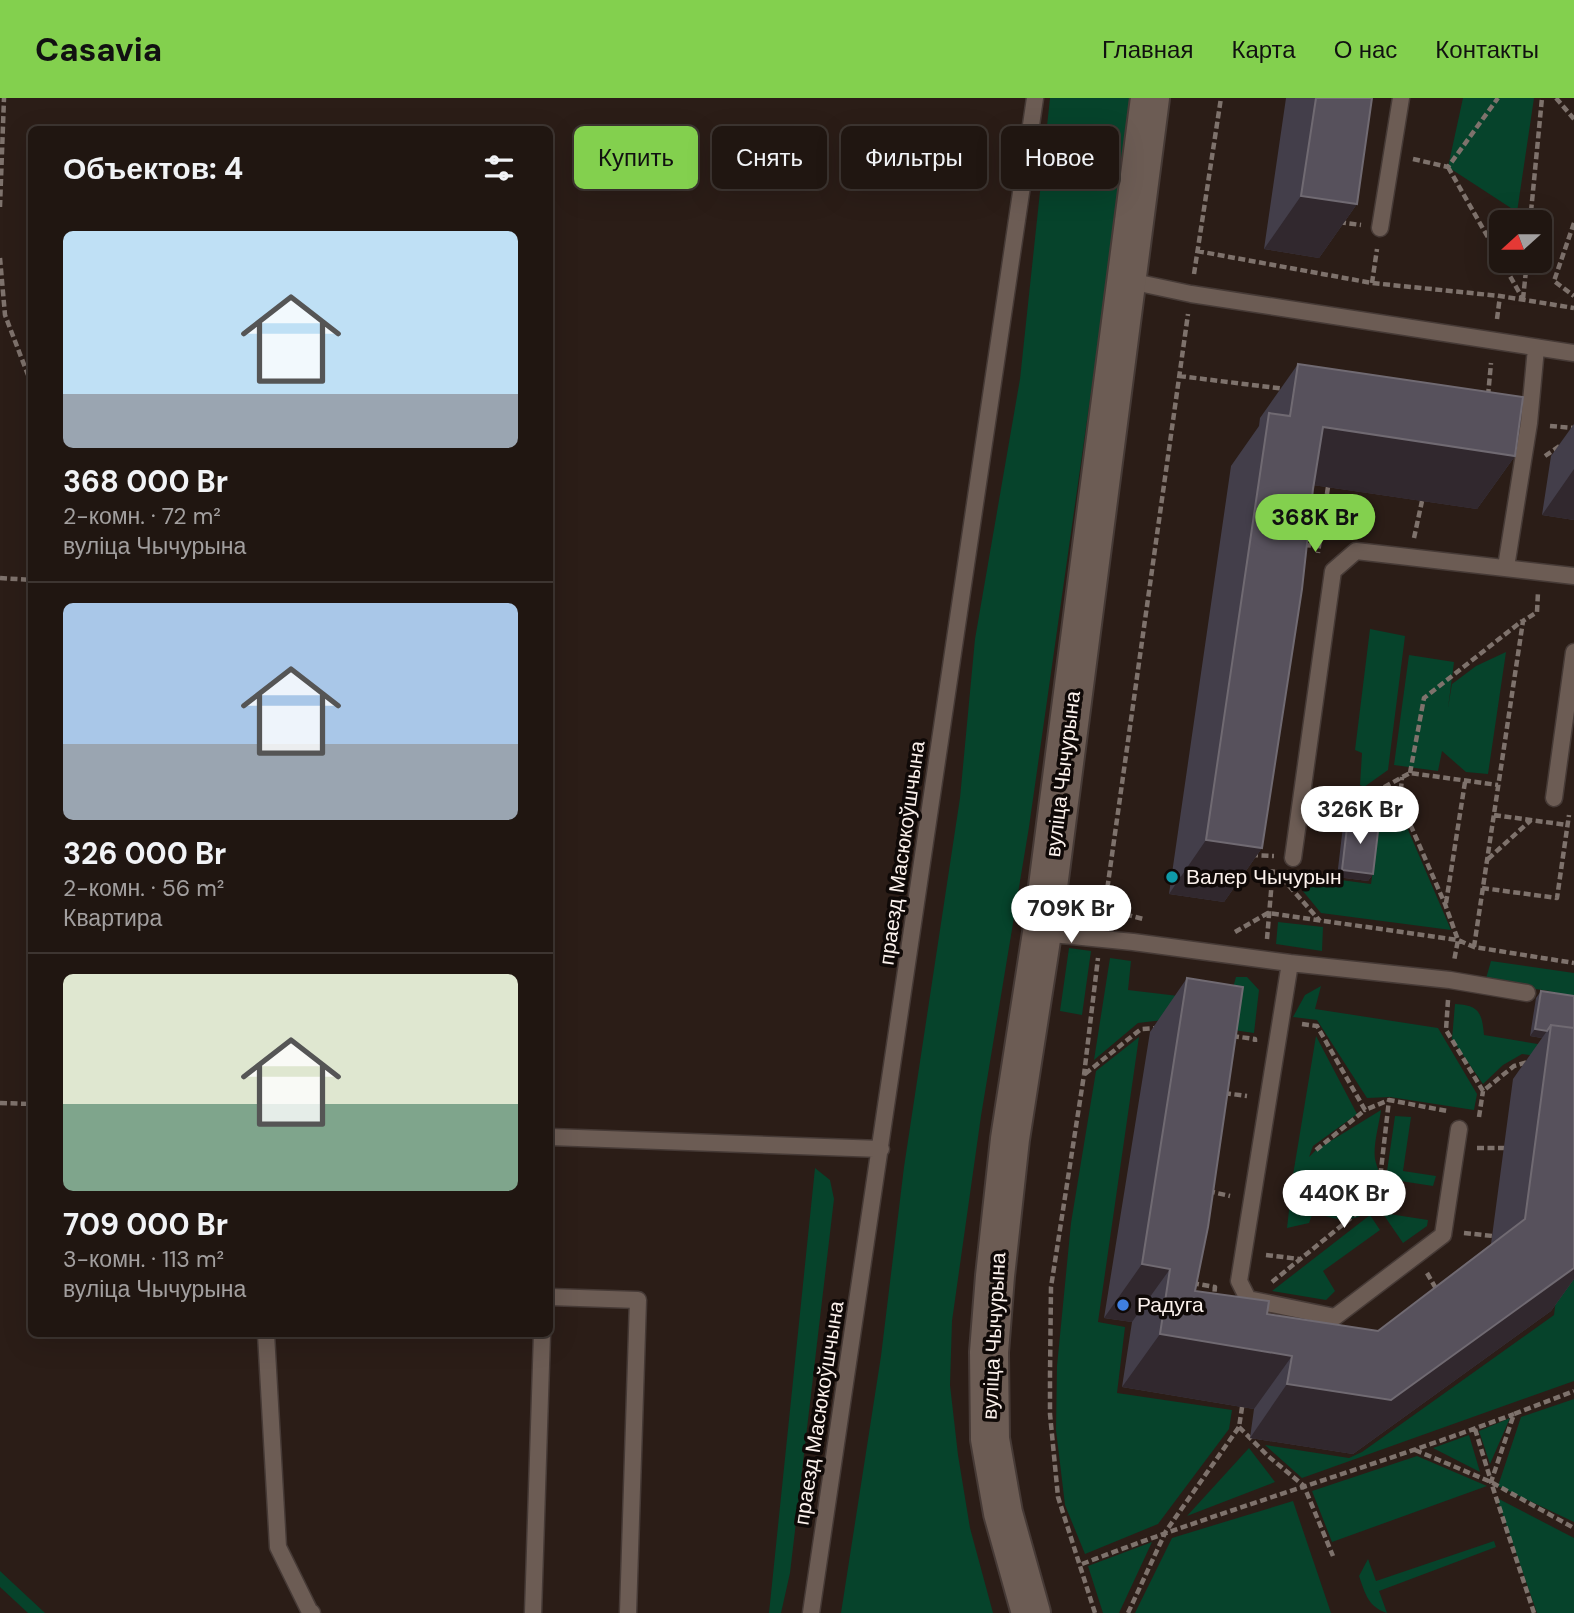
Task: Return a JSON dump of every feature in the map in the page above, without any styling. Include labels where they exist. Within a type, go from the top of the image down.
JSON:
[{"type":"main road","name":"вуліца Чычурына","points":[[1031,1613],[1003,1513],[990,1439],[989,1352],[1010,1139],[1042,933],[1150,98]]},
{"type":"lane","name":"праезд Масюкоўшчына","points":[[811,1613],[1035,98]]},
{"type":"lane","points":[[1380,228],[1401,98]]},
{"type":"lane","points":[[1125,280],[1191,293],[1574,353]]},
{"type":"lane","points":[[1506,567],[1529,423],[1536,348]]},
{"type":"lane","points":[[1293,858],[1334,571],[1356,551],[1574,576]]},
{"type":"lane","points":[[1554,798],[1574,652]]},
{"type":"lane","points":[[1042,933],[1450,981],[1527,993]]},
{"type":"lane","points":[[1290,963],[1239,1281],[1248,1299],[1335,1317],[1443,1236],[1462,1122]]},
{"type":"lane","points":[[553,1137],[881,1149]]},
{"type":"lane","points":[[553,1297],[638,1300],[628,1613]]},
{"type":"lane","points":[[267,1337],[278,1547],[312,1613]]},
{"type":"lane","points":[[533,1613],[542,1337]]},
{"type":"path","points":[[0,207],[5,98]]},
{"type":"path","points":[[1095,1613],[1058,1497],[1050,1414],[1051,1287],[1084,1075],[1100,940],[1179,376],[1221,98]]},
{"type":"path","points":[[1448,167],[1498,98]]},
{"type":"path","points":[[1531,210],[1542,98]]},
{"type":"path","points":[[1556,98],[1574,119]]},
{"type":"path","points":[[1392,155],[1448,167],[1523,300]]},
{"type":"path","points":[[1336,221],[1380,228],[1373,283]]},
{"type":"path","points":[[1574,223],[1554,281],[1574,296]]},
{"type":"path","points":[[1197,251],[1373,283],[1574,308]]},
{"type":"path","points":[[0,258],[5,315],[28,375]]},
{"type":"path","points":[[1523,300],[1526,273]]},
{"type":"path","points":[[1179,376],[1286,389]]},
{"type":"path","points":[[1529,423],[1574,428]]},
{"type":"path","points":[[1320,546],[1328,486]]},
{"type":"path","points":[[1414,541],[1426,543]]},
{"type":"path","points":[[1410,773],[1424,698],[1536,612],[1539,573]]},
{"type":"path","points":[[0,578],[28,580]]},
{"type":"path","points":[[1474,947],[1523,621]]},
{"type":"path","points":[[1342,818],[1364,798],[1410,773],[1498,785]]},
{"type":"path","points":[[1402,777],[1400,801],[1446,904],[1458,940]]},
{"type":"path","points":[[1446,904],[1465,782]]},
{"type":"path","points":[[1353,796],[1400,801]]},
{"type":"path","points":[[1482,888],[1558,898],[1571,803]]},
{"type":"path","points":[[1494,815],[1567,825]]},
{"type":"path","points":[[1488,860],[1531,820]]},
{"type":"path","points":[[1243,855],[1275,856],[1267,943],[1256,942]]},
{"type":"path","points":[[1273,868],[1320,922]]},
{"type":"path","points":[[1105,909],[1144,919]]},
{"type":"path","points":[[1224,939],[1268,913],[1458,940],[1474,947],[1574,963]]},
{"type":"path","points":[[1450,981],[1446,1030],[1483,1091],[1514,1066],[1525,1062],[1537,1063]]},
{"type":"path","points":[[1280,1020],[1317,1026],[1365,1110]]},
{"type":"path","points":[[1084,1075],[1141,1029],[1160,1028]]},
{"type":"path","points":[[1231,1036],[1255,1039],[1254,1051]]},
{"type":"path","points":[[1245,1109],[1249,1085]]},
{"type":"path","points":[[1212,1091],[1248,1096]]},
{"type":"path","points":[[1248,1299],[1378,1196],[1389,1100]]},
{"type":"path","points":[[1317,1150],[1365,1110],[1389,1100],[1453,1112]]},
{"type":"path","points":[[0,1103],[28,1104]]},
{"type":"path","points":[[1462,1122],[1479,1117]]},
{"type":"path","points":[[1475,1148],[1504,1148]]},
{"type":"path","points":[[1207,1191],[1230,1196],[1232,1183]]},
{"type":"path","points":[[1464,1233],[1493,1236]]},
{"type":"path","points":[[1427,1273],[1439,1294]]},
{"type":"path","points":[[1182,1282],[1215,1287],[1214,1300]]},
{"type":"path","points":[[1081,1564],[1166,1531],[1475,1429],[1574,1391]]},
{"type":"path","points":[[1491,1482],[1514,1413]]},
{"type":"path","points":[[1239,1427],[1304,1486],[1333,1556]]},
{"type":"path","points":[[1475,1429],[1534,1613]]},
{"type":"path","points":[[1414,1449],[1491,1482],[1574,1528]]},
{"type":"path","points":[[1128,1613],[1166,1531]]},
{"type":"green space","points":[[1050,98],[1133,98],[1029,827],[981,1116],[952,1321],[950,1385],[958,1455],[970,1528],[993,1613],[841,1613],[881,1356],[904,1167],[960,798],[975,639],[1020,379],[1040,189],[1119,189],[1119,126],[1047,126]]},
{"type":"green space","points":[[1463,98],[1534,98],[1517,210],[1448,167]]},
{"type":"green space","points":[[1370,629],[1405,636],[1388,770],[1364,787],[1360,785],[1362,753],[1355,750]]},
{"type":"green space","points":[[1506,652],[1488,774],[1466,772],[1442,751],[1438,771],[1394,765],[1409,655],[1454,662],[1448,708],[1452,684],[1476,666]]},
{"type":"green space","points":[[1367,803],[1397,804],[1451,930],[1321,913],[1288,873],[1371,884],[1379,828],[1346,822]]},
{"type":"green space","points":[[1278,922],[1323,927],[1322,951],[1276,944]]},
{"type":"green space","points":[[1069,948],[1091,951],[1082,1015],[1060,1011]]},
{"type":"green space","points":[[1110,958],[1131,961],[1128,990],[1229,1002],[1236,977],[1247,977],[1259,990],[1254,1033],[1163,1020],[1138,1023],[1094,1060]]},
{"type":"green space","points":[[1491,961],[1574,973],[1574,1006],[1550,1003],[1550,991],[1485,982]]},
{"type":"green space","points":[[1321,986],[1315,1009],[1438,1028],[1477,1094],[1474,1110],[1390,1097],[1367,1098],[1317,1020],[1293,1017],[1305,995]]},
{"type":"green space","points":[[1455,1004],[1470,1006],[1478,1012],[1484,1035],[1574,1050],[1574,1061],[1522,1054],[1503,1065],[1483,1084],[1452,1039]]},
{"type":"green space","points":[[1316,1036],[1357,1114],[1313,1146],[1309,1157],[1381,1110],[1375,1153],[1381,1186],[1378,1198],[1364,1214],[1345,1219],[1314,1210],[1309,1223],[1287,1228],[1293,1175]]},
{"type":"green space","points":[[1139,1037],[1098,1322],[1125,1327],[1117,1393],[1232,1410],[1229,1429],[1158,1524],[1085,1554],[1065,1505],[1056,1430],[1057,1366],[1071,1223],[1096,1071]]},
{"type":"green space","points":[[1395,1116],[1411,1117],[1403,1171],[1436,1176],[1433,1186],[1394,1180],[1389,1214],[1428,1220],[1427,1226],[1403,1243],[1379,1208],[1383,1199]]},
{"type":"green space","points":[[1574,1160],[1574,1381],[1302,1478],[1265,1445],[1349,1458],[1362,1452],[1554,1315]]},
{"type":"green space","points":[[815,1168],[830,1180],[834,1199],[790,1573],[781,1613],[769,1613]]},
{"type":"green space","points":[[1370,1215],[1380,1230],[1323,1271],[1335,1291],[1326,1300],[1272,1291]]},
{"type":"green space","points":[[1574,1399],[1574,1522],[1498,1486],[1521,1417]]},
{"type":"green space","points":[[1510,1418],[1490,1464],[1479,1431]]},
{"type":"green space","points":[[1469,1435],[1480,1472],[1433,1448]]},
{"type":"green space","points":[[1249,1448],[1275,1482],[1187,1516]]},
{"type":"green space","points":[[1417,1456],[1487,1486],[1332,1542],[1312,1491]]},
{"type":"green space","points":[[1497,1498],[1574,1538],[1574,1613],[1537,1613]]},
{"type":"green space","points":[[1293,1501],[1331,1613],[1135,1613],[1172,1538]]},
{"type":"green space","points":[[1494,1541],[1496,1547],[1379,1591],[1387,1613],[1371,1603],[1359,1576],[1368,1559],[1376,1581]]},
{"type":"green space","points":[[1152,1542],[1119,1613],[1103,1613],[1088,1566]]},
{"type":"green space","points":[[0,1571],[45,1613],[28,1613],[0,1587]]},
{"type":"building","points":[[1316,98],[1372,98],[1357,204],[1301,196]]},
{"type":"building","points":[[1298,364],[1523,397],[1515,456],[1323,427],[1302,589],[1262,848],[1206,840],[1269,413],[1290,416]]},
{"type":"building","points":[[1348,819],[1379,823],[1373,874],[1342,870]]},
{"type":"building","points":[[1187,978],[1243,987],[1208,1227],[1195,1291],[1269,1301],[1267,1314],[1378,1331],[1525,1219],[1551,1025],[1574,1028],[1574,1268],[1391,1400],[1287,1384],[1292,1356],[1160,1334],[1170,1269],[1142,1264]]},
{"type":"building","points":[[1541,991],[1574,996],[1574,1028],[1551,1025],[1547,1031],[1535,1029]]},
{"type":"place","name":"Валер Чычурын","points":[[1172,877]]},
{"type":"place","name":"Радуга","points":[[1123,1305]]}]
